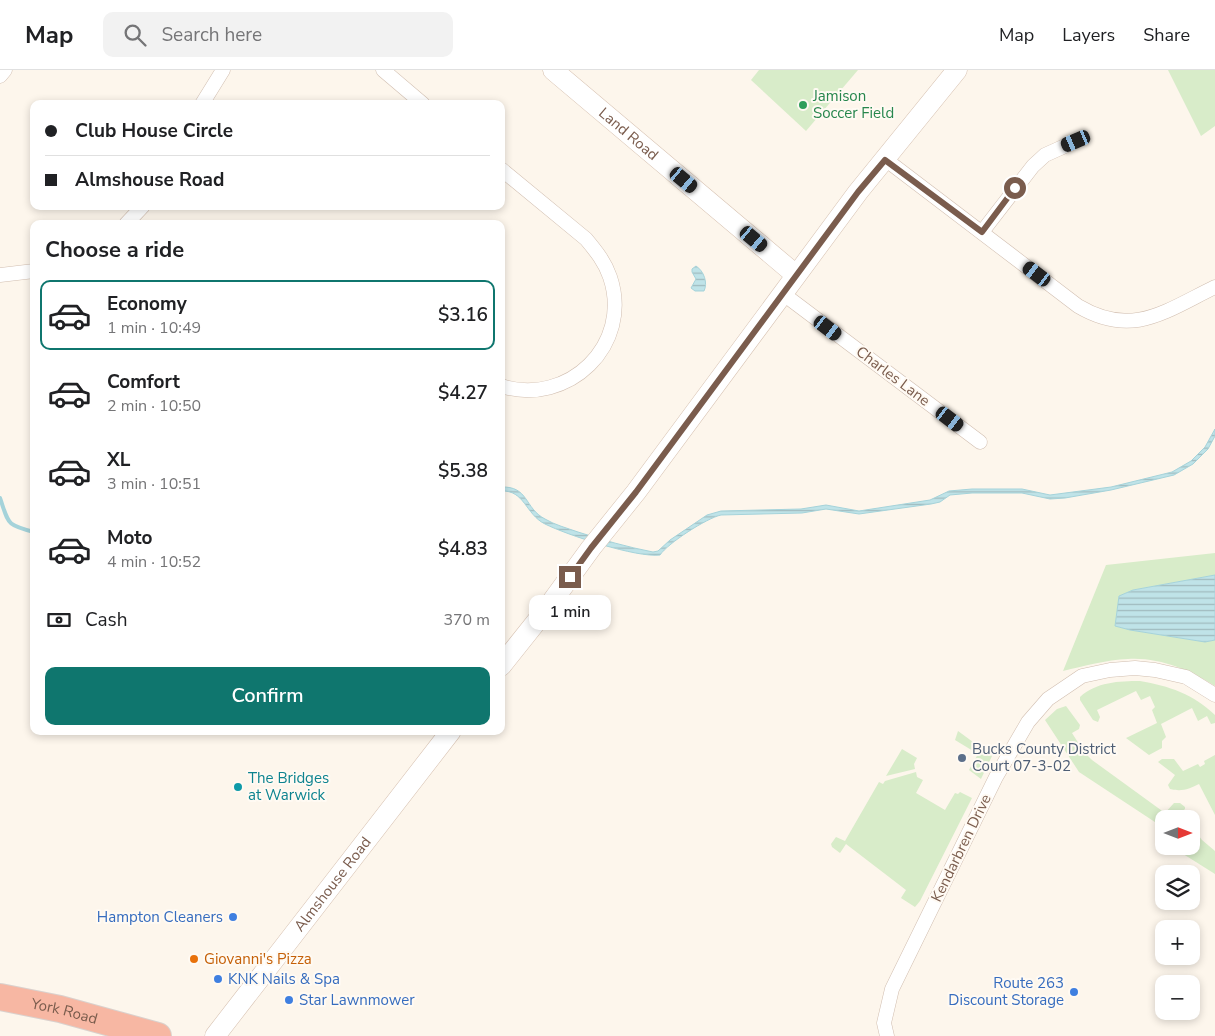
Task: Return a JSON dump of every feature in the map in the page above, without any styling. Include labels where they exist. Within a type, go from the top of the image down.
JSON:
[{"type":"highway","name":"York Road","points":[[0,996],[60,1009],[158,1036]]},
{"type":"main road","name":"Land Road","points":[[553,70],[796,275]]},
{"type":"main road","points":[[505,661],[728,369],[782,293],[957,70]]},
{"type":"main road","name":"Almshouse Road","points":[[215,1036],[448,735]]},
{"type":"street","points":[[0,76],[5,70]]},
{"type":"street","points":[[204,100],[223,70]]},
{"type":"street","points":[[383,70],[418,100]]},
{"type":"street","points":[[982,232],[1033,166],[1045,155],[1076,141]]},
{"type":"street","points":[[885,160],[1078,306],[1103,319],[1143,320],[1156,316],[1215,287]]},
{"type":"street","points":[[505,172],[586,239],[598,253],[610,278],[614,294],[614,310],[611,329],[597,357],[574,379],[536,391],[522,391],[505,387]]},
{"type":"street","points":[[130,220],[139,210]]},
{"type":"street","points":[[0,274],[30,271]]},
{"type":"street","name":"Charles Lane","points":[[782,293],[980,442]]},
{"type":"street","name":"Kendarbren Drive","points":[[887,1036],[884,1024],[892,989],[996,777],[1028,722],[1048,699],[1082,676],[1110,670],[1135,668],[1155,670],[1186,677],[1215,695]]},
{"type":"green space","name":"Jamison Soccer Field","points":[[759,70],[858,70],[806,131],[751,80]]},
{"type":"green space","points":[[1168,70],[1215,70],[1215,126],[1201,136]]},
{"type":"green space","points":[[1215,553],[1215,575],[1133,590],[1119,596],[1115,626],[1205,642],[1215,640],[1215,686],[1185,670],[1151,660],[1128,659],[1112,661],[1063,671],[1106,565]]},
{"type":"green space","points":[[1140,681],[1171,688],[1189,696],[1215,715],[1215,723],[1211,724],[1207,716],[1198,721],[1192,708],[1161,724],[1166,737],[1162,741],[1162,748],[1149,755],[1126,738],[1157,723],[1152,710],[1155,707],[1150,696],[1141,700],[1136,691],[1097,710],[1100,717],[1098,722],[1093,720],[1080,700],[1080,697],[1086,692],[1100,685]]},
{"type":"green space","points":[[1066,706],[1080,725],[1079,729],[1072,733],[1084,752],[1092,760],[1161,810],[1155,810],[1155,822],[1079,772],[1045,720],[1057,709]]},
{"type":"green space","points":[[958,731],[992,756],[981,779],[969,770],[978,754],[955,740]]},
{"type":"green space","points":[[902,749],[917,758],[914,764],[915,769],[886,776]]},
{"type":"green space","points":[[1215,755],[1215,815],[1199,784],[1185,790],[1170,789],[1168,785],[1175,775],[1158,762],[1162,759],[1174,759],[1183,771],[1198,764],[1200,767],[1205,764],[1204,761]]},
{"type":"green space","points":[[916,772],[917,777],[923,780],[916,793],[945,810],[955,793],[958,794],[960,792],[972,798],[920,901],[915,907],[901,898],[906,890],[846,844],[840,853],[831,844],[836,837],[845,841],[879,782],[883,784],[885,781]]},
{"type":"green space","points":[[1174,803],[1180,803],[1185,809],[1168,810]]},
{"type":"green space","points":[[1200,837],[1215,851],[1215,874],[1185,855],[1200,855]]},
{"type":"water","points":[[696,266],[704,277],[706,284],[704,291],[695,291],[691,288],[696,279],[692,269]]},
{"type":"water","points":[[1215,429],[1215,436],[1208,449],[1193,464],[1174,475],[1111,490],[1065,498],[1050,499],[1022,493],[972,493],[950,495],[940,502],[931,504],[859,514],[826,509],[802,513],[721,515],[688,532],[671,544],[660,555],[635,553],[555,529],[538,520],[515,494],[505,492],[505,487],[517,490],[538,514],[557,525],[606,541],[653,552],[658,551],[670,540],[707,515],[721,511],[801,509],[826,505],[859,511],[930,500],[949,491],[1022,489],[1050,495],[1111,487],[1172,472],[1191,461],[1205,447]]},
{"type":"water","points":[[1215,575],[1215,640],[1205,642],[1115,626],[1119,596],[1133,590]]},
{"type":"waterway","points":[[0,498],[10,522],[13,525],[30,531]]},
{"type":"place","name":"Jamison Soccer Field","points":[[803,105]]},
{"type":"place","name":"Bucks County District Court 07-3-02","points":[[962,758]]},
{"type":"place","name":"The Bridges at Warwick","points":[[238,787]]},
{"type":"place","name":"Hampton Cleaners","points":[[233,917]]},
{"type":"place","name":"Giovanni's Pizza","points":[[194,959]]},
{"type":"place","name":"KNK Nails & Spa","points":[[218,979]]},
{"type":"place","name":"Route 263 Discount Storage","points":[[1074,992]]},
{"type":"place","name":"Star Lawnmower","points":[[289,1000]]},
{"type":"route","points":[[570,577],[636,492],[858,192],[885,160],[982,232],[1015,188]]}]
